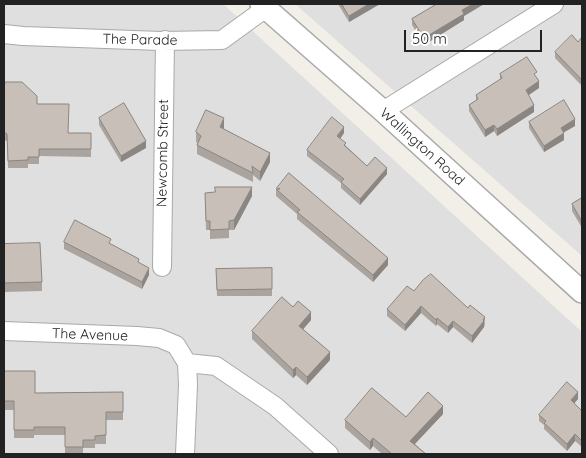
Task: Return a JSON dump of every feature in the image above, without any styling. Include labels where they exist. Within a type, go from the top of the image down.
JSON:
[{"type":"street","points":[[383,111],[554,4]]},
{"type":"street","name":"Wallington Road","points":[[263,6],[383,111],[582,292]]},
{"type":"street","name":"The Parade","points":[[4,34],[161,42],[165,40],[222,40],[263,6]]},
{"type":"street","name":"Newcomb Street","points":[[162,267],[165,40]]},
{"type":"street","name":"The Avenue","points":[[4,331],[159,338],[176,345],[187,363]]},
{"type":"street","points":[[185,454],[187,363],[216,366],[275,406],[329,454]]},
{"type":"shaded area","points":[[4,4],[223,4],[582,332],[582,454],[4,454]]},
{"type":"shaded area","points":[[295,4],[582,4],[582,256]]},
{"type":"building","points":[[342,4],[369,4],[349,16]]},
{"type":"building","points":[[437,4],[473,4],[462,10],[464,14],[424,38],[412,19]]},
{"type":"building","points":[[572,35],[578,42],[582,37],[582,80],[555,52]]},
{"type":"building","points":[[527,57],[537,72],[534,74],[539,81],[526,90],[534,105],[497,129],[494,125],[485,130],[469,105],[478,99],[476,95],[502,78],[500,74]]},
{"type":"building","points":[[6,82],[22,82],[37,96],[37,104],[69,104],[68,133],[91,133],[91,149],[39,149],[39,157],[28,157],[28,160],[8,161],[7,134],[4,132],[4,85]]},
{"type":"building","points":[[564,100],[575,119],[561,128],[564,133],[544,146],[529,122]]},
{"type":"building","points":[[124,103],[146,141],[121,156],[99,118]]},
{"type":"building","points":[[206,110],[224,118],[220,127],[270,153],[260,172],[252,166],[253,173],[197,145],[201,136],[196,132]]},
{"type":"building","points":[[332,117],[344,127],[337,136],[346,143],[344,145],[367,166],[375,157],[387,168],[360,199],[341,182],[344,179],[307,150]]},
{"type":"building","points":[[289,173],[388,258],[373,275],[297,212],[300,210],[276,189],[280,189],[277,188]]},
{"type":"building","points":[[215,187],[252,187],[234,220],[229,221],[229,229],[210,230],[210,221],[206,221],[205,193],[215,192]]},
{"type":"building","points":[[582,198],[582,222],[572,204]]},
{"type":"building","points":[[75,220],[111,239],[109,243],[139,259],[138,262],[149,268],[142,282],[64,242]]},
{"type":"building","points":[[40,243],[42,282],[4,283],[4,244]]},
{"type":"building","points":[[272,268],[272,289],[217,290],[216,269]]},
{"type":"building","points":[[431,274],[468,308],[470,305],[485,317],[472,336],[453,321],[448,327],[437,318],[436,320],[421,306],[405,325],[387,309],[407,286],[414,291]]},
{"type":"building","points":[[282,297],[293,307],[298,301],[311,312],[299,326],[330,352],[307,377],[296,367],[293,370],[252,331]]},
{"type":"building","points":[[4,371],[35,371],[35,393],[123,392],[123,412],[106,412],[106,435],[95,436],[95,440],[83,440],[83,447],[65,447],[65,427],[34,427],[34,430],[14,430],[14,401],[4,401]]},
{"type":"building","points":[[567,382],[578,392],[571,400],[582,411],[582,441],[575,434],[567,444],[544,423],[546,421],[539,415]]},
{"type":"building","points":[[372,388],[406,417],[428,392],[443,406],[410,441],[426,454],[392,454],[373,438],[370,442],[345,420]]}]
